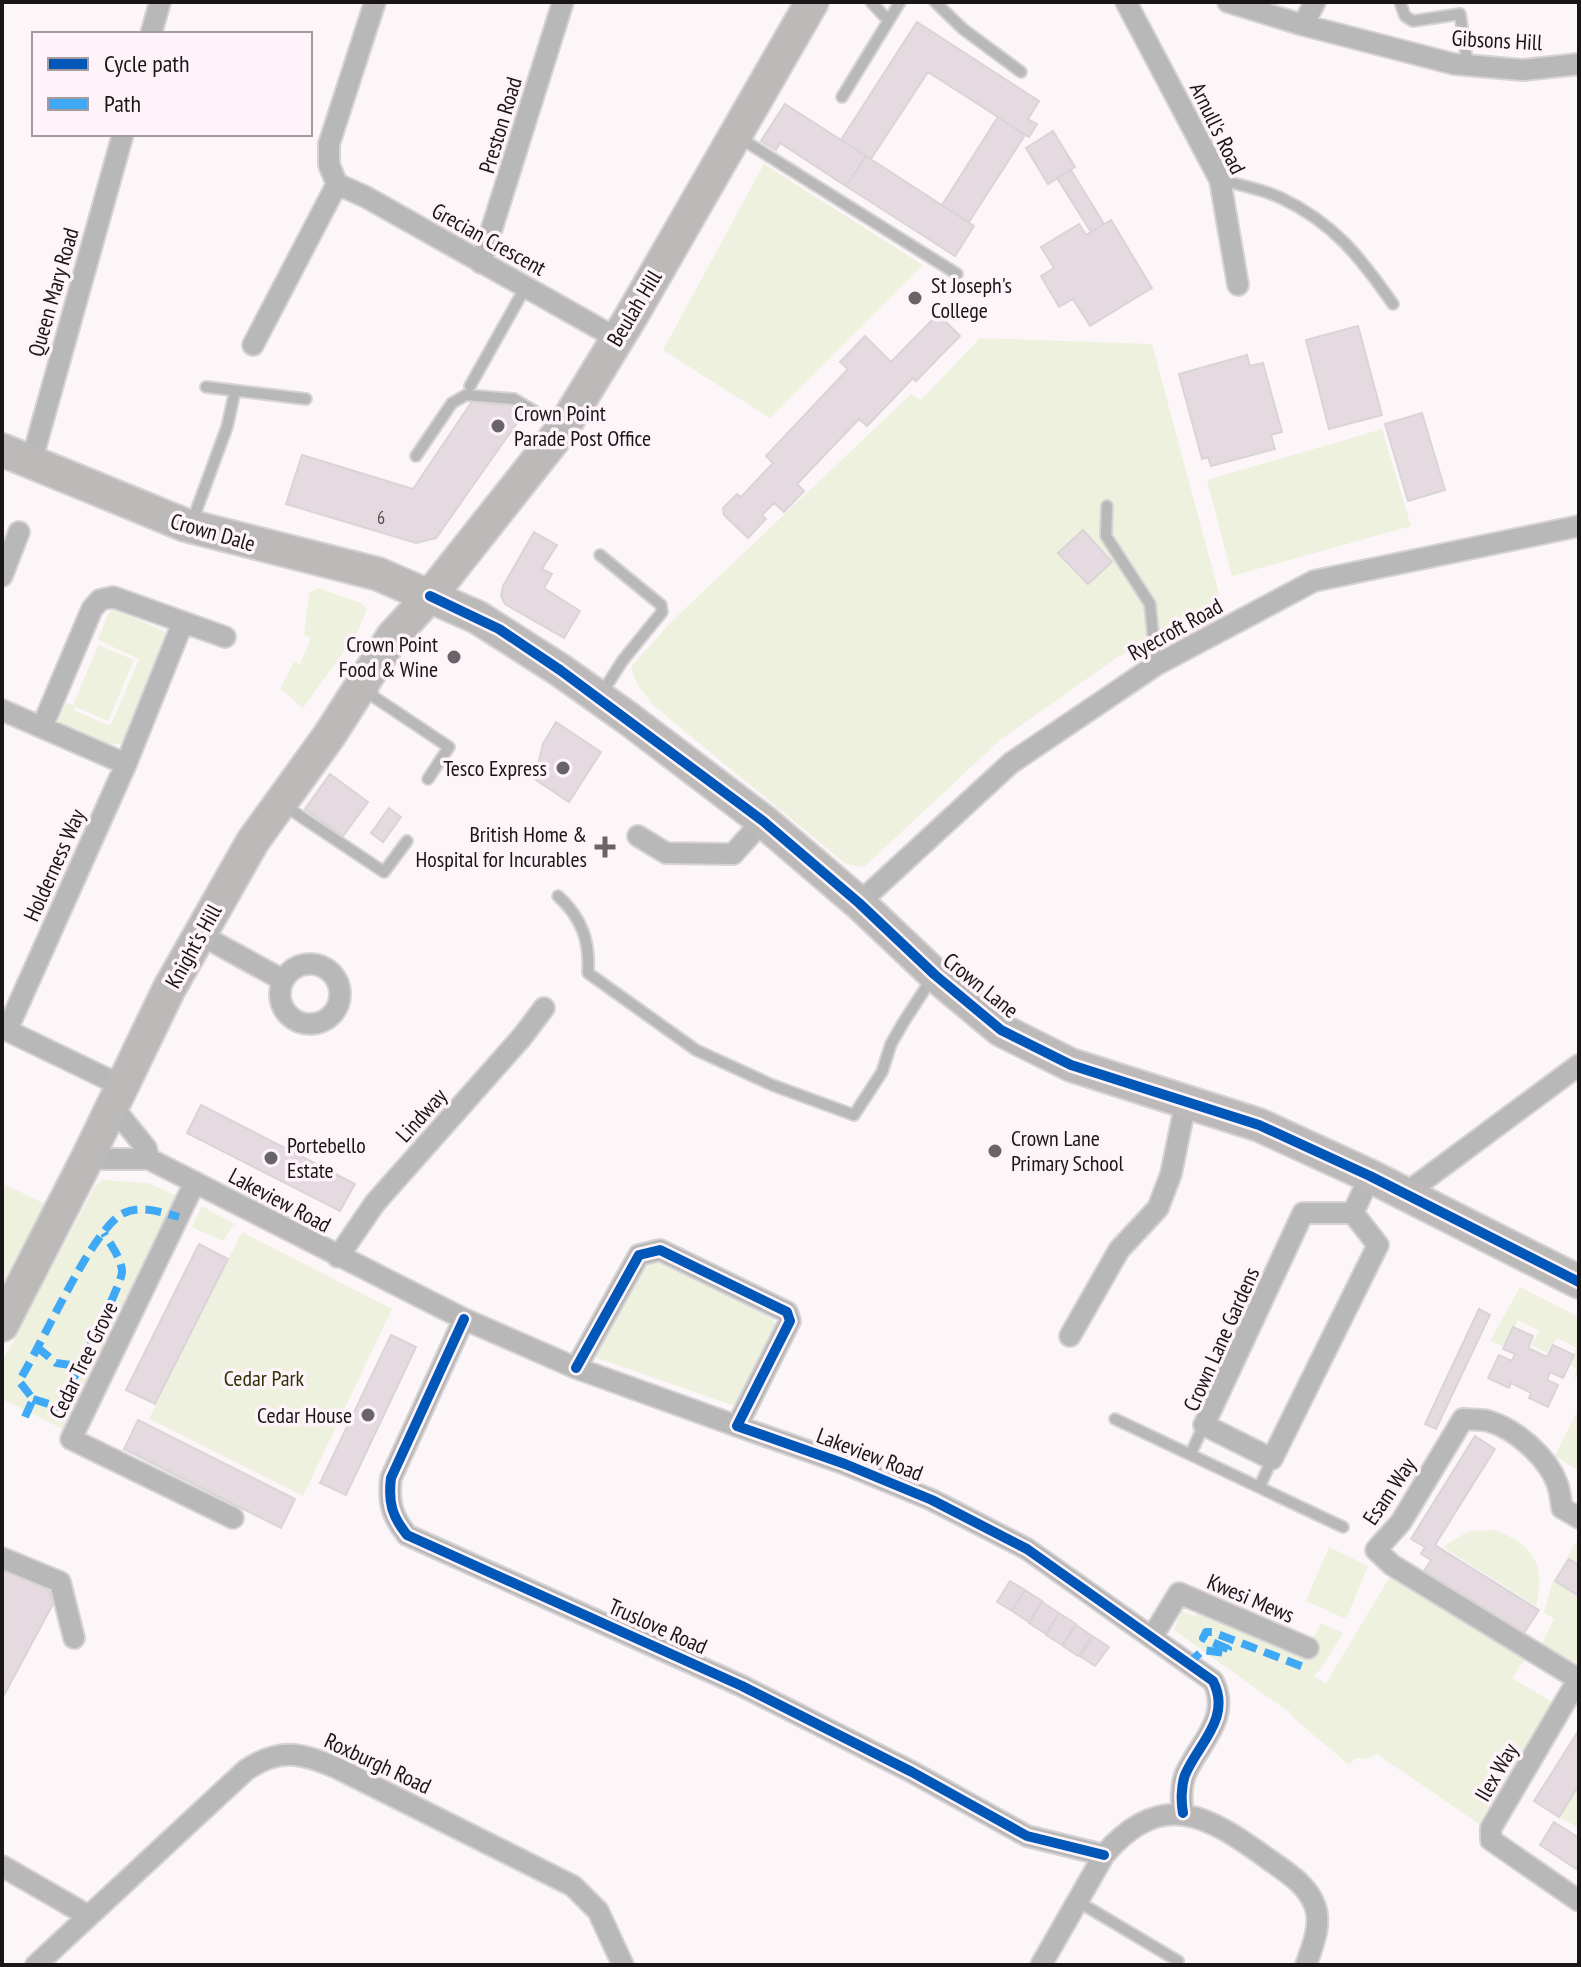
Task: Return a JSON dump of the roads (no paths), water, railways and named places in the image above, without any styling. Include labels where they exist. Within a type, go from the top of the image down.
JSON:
[{"type":"main road","name":"Beulah Hill","points":[[430,596],[563,428],[632,315],[812,2]]},
{"type":"main road","name":"Crown Dale","points":[[16,457],[190,527],[378,574],[430,596]]},
{"type":"main road","name":"Knight's Hill","points":[[2,1325],[199,934],[253,841],[329,736],[393,636],[430,596]]},
{"type":"main road","name":"Crown Lane","points":[[430,596],[499,629],[599,698],[763,821],[1001,1030],[1071,1065],[1259,1125],[1370,1176],[1579,1282]]},
{"type":"street","points":[[152,32],[160,2]]},
{"type":"street","points":[[253,345],[337,184],[329,165],[329,144],[375,2]]},
{"type":"street","name":"Preston Road","points":[[481,263],[563,2]]},
{"type":"street","name":"Arnull's Road","points":[[1126,2],[1220,180],[1238,285]]},
{"type":"street","name":"Gibsons Hill","points":[[1228,2],[1303,25],[1468,66],[1523,70],[1579,64]]},
{"type":"street","points":[[1303,25],[1315,2]]},
{"type":"street","name":"Queen Mary Road","points":[[16,457],[122,136]]},
{"type":"street","name":"Grecian Crescent","points":[[337,184],[366,197],[616,338]]},
{"type":"street","name":"Ryecroft Road","points":[[859,903],[1011,763],[1156,665],[1314,581],[1579,526]]},
{"type":"street","points":[[2,576],[19,532]]},
{"type":"street","points":[[42,727],[92,609],[100,600],[113,597],[225,637]]},
{"type":"street","name":"Holderness Way","points":[[4,1029],[126,764],[183,622]]},
{"type":"street","points":[[2,710],[126,764]]},
{"type":"street","points":[[638,836],[666,853],[733,854],[763,821]]},
{"type":"street","points":[[199,934],[283,980]]},
{"type":"street","name":"Lindway","points":[[338,1257],[375,1203],[544,1008]]},
{"type":"street","points":[[4,1029],[117,1096],[149,1159]]},
{"type":"street","points":[[1405,1194],[1579,1065]]},
{"type":"street","points":[[1070,1336],[1119,1250],[1158,1208],[1171,1174],[1186,1101]]},
{"type":"street","name":"Lakeview Road","points":[[87,1159],[149,1159],[464,1319],[576,1368],[845,1464],[932,1500],[1027,1549],[1213,1681],[1220,1704],[1217,1718],[1184,1777],[1183,1813]]},
{"type":"street","points":[[1272,1459],[1378,1245],[1353,1213],[1370,1176]]},
{"type":"street","name":"Cedar Tree Grove","points":[[195,1182],[71,1439],[233,1518]]},
{"type":"street","name":"Crown Lane Gardens","points":[[1272,1459],[1204,1425],[1303,1213],[1353,1213]]},
{"type":"street","points":[[576,1368],[639,1255],[660,1250],[787,1312],[790,1321],[737,1426]]},
{"type":"street","name":"Truslove Road","points":[[464,1319],[391,1478],[388,1498],[393,1517],[407,1535],[742,1686],[912,1772],[1039,1842],[1104,1855]]},
{"type":"street","name":"Esam Way","points":[[1574,1512],[1544,1460],[1523,1441],[1489,1421],[1463,1419],[1401,1522],[1376,1550],[1392,1565],[1578,1679]]},
{"type":"street","points":[[2,1558],[60,1582],[74,1638]]},
{"type":"street","name":"Kwesi Mews","points":[[1152,1637],[1179,1593],[1308,1648]]},
{"type":"street","name":"Ilex Way","points":[[1578,1679],[1491,1828],[1491,1840],[1579,1901]]},
{"type":"street","name":"Roxburgh Road","points":[[36,1965],[246,1770],[272,1756],[288,1754],[309,1756],[337,1768],[573,1886],[598,1911],[623,1965]]},
{"type":"street","points":[[1041,1965],[1104,1855],[1113,1845],[1155,1818],[1183,1813],[1225,1829],[1300,1883],[1316,1908],[1317,1920],[1306,1965]]},
{"type":"street","points":[[2,1866],[87,1915]]},
{"type":"lane","points":[[871,2],[888,20]]},
{"type":"lane","points":[[842,97],[900,2]]},
{"type":"lane","points":[[935,2],[963,29],[1021,72]]},
{"type":"lane","points":[[1400,2],[1405,16],[1413,21],[1460,14],[1468,66]]},
{"type":"lane","points":[[735,135],[957,274]]},
{"type":"lane","points":[[1220,180],[1280,198],[1333,231],[1359,255],[1393,304]]},
{"type":"lane","points":[[470,386],[525,288]]},
{"type":"lane","points":[[206,387],[306,399]]},
{"type":"lane","points":[[190,527],[227,427],[235,391]]},
{"type":"lane","points":[[416,456],[452,403],[466,395],[514,399],[563,428]]},
{"type":"lane","points":[[1107,506],[1106,536],[1150,604],[1156,665]]},
{"type":"lane","points":[[599,698],[623,660],[662,612],[661,605],[600,555]]},
{"type":"lane","points":[[366,675],[374,697],[449,747],[428,779]]},
{"type":"lane","points":[[280,802],[384,872],[407,841]]},
{"type":"lane","points":[[558,896],[571,908],[583,928],[589,949],[588,973],[696,1050],[772,1085],[854,1115],[882,1072],[891,1044],[903,1023],[935,975]]},
{"type":"lane","points":[[1115,1419],[1343,1527]]},
{"type":"lane","points":[[1191,1453],[1204,1425]]},
{"type":"lane","points":[[1260,1486],[1272,1459]]},
{"type":"lane","points":[[1077,1901],[1178,1961],[1177,1965]]},
{"type":"place","name":"St Joseph's College","points":[[915,298]]},
{"type":"place","name":"Crown Point Parade Post Office","points":[[498,426]]},
{"type":"place","name":"Crown Point Food & Wine","points":[[454,657]]},
{"type":"place","name":"Tesco Express","points":[[563,768]]},
{"type":"place","name":"British Home & Hospital for Incurables","points":[[605,847]]},
{"type":"place","name":"Crown Lane Primary School","points":[[995,1151]]},
{"type":"place","name":"Portebello Estate","points":[[271,1158]]},
{"type":"place","name":"Cedar House","points":[[368,1415]]},
{"type":"park label","name":"Cedar Park","points":[[264,1378]]}]
